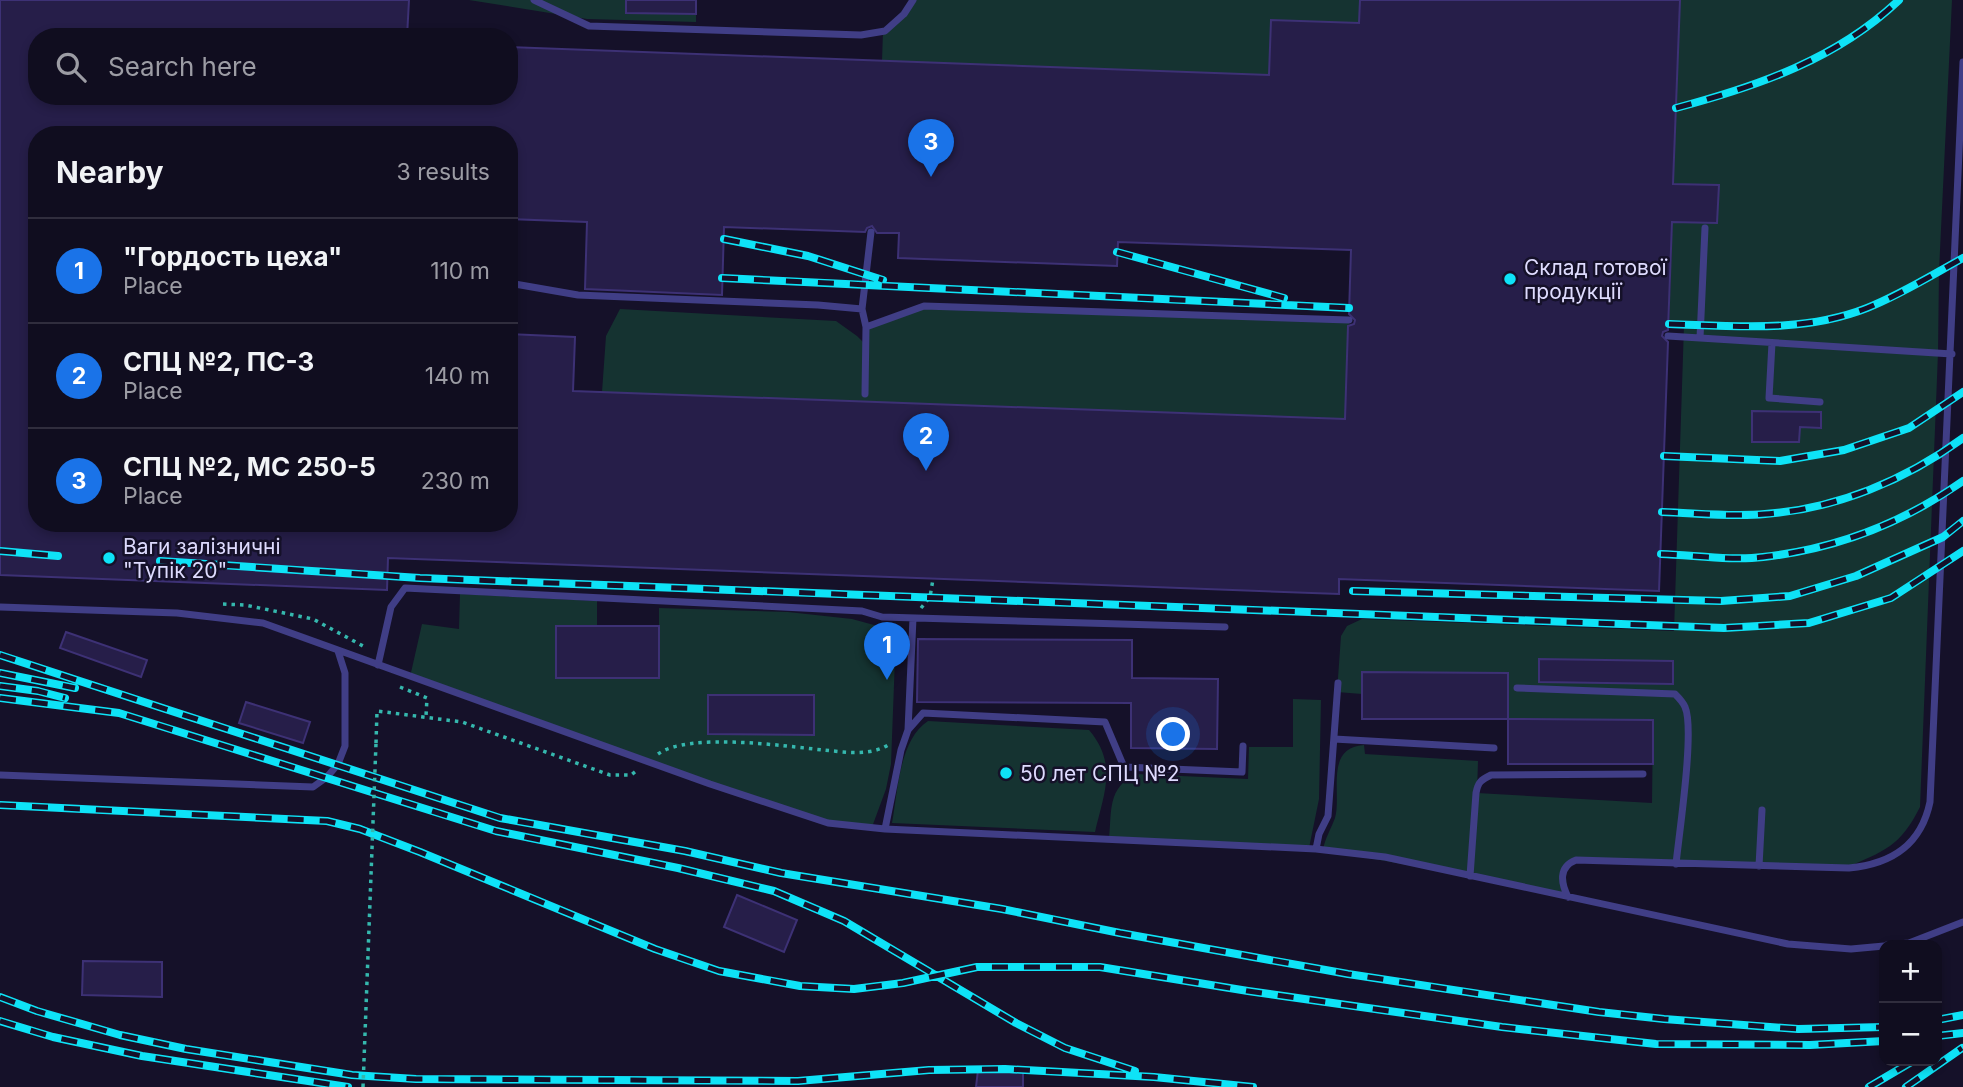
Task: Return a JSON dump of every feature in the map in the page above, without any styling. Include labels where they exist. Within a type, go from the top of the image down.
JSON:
[{"type":"lane","points":[[534,0],[589,26],[860,35],[885,31],[913,0]]},
{"type":"lane","points":[[1568,897],[1562,873],[1569,863],[1576,860],[1849,868],[1879,864],[1908,845],[1927,816],[1930,802],[1952,354],[1963,62]]},
{"type":"lane","points":[[1700,338],[1705,228]]},
{"type":"lane","points":[[865,394],[866,327],[862,309],[871,232]]},
{"type":"lane","points":[[518,285],[578,295],[862,309]]},
{"type":"lane","points":[[866,327],[924,306],[1349,320]]},
{"type":"lane","points":[[1668,336],[1952,354]]},
{"type":"lane","points":[[1772,343],[1769,398],[1820,402]]},
{"type":"lane","points":[[378,665],[391,607],[405,588],[862,611],[882,617],[1225,628]]},
{"type":"lane","points":[[0,607],[177,613],[263,622],[647,761],[828,823],[886,829],[1316,849],[1385,857],[1788,944],[1851,949],[1879,946]]},
{"type":"lane","points":[[886,829],[901,750],[908,730],[913,618]]},
{"type":"lane","points":[[0,775],[313,787],[327,777],[338,764],[345,746],[345,673],[338,651]]},
{"type":"lane","points":[[1316,849],[1328,816],[1338,683]]},
{"type":"lane","points":[[1517,688],[1675,694],[1685,707],[1688,723],[1676,863]]},
{"type":"lane","points":[[908,730],[923,713],[1105,722],[1124,767],[1137,768],[1242,772],[1243,746]]},
{"type":"lane","points":[[1334,739],[1494,748]]},
{"type":"lane","points":[[1471,876],[1476,793],[1481,780],[1491,775],[1643,774]]},
{"type":"lane","points":[[1759,866],[1762,810]]},
{"type":"lane","points":[[1917,940],[1963,922]]},
{"type":"path","points":[[913,618],[930,597],[933,579]]},
{"type":"path","points":[[363,1087],[377,711],[462,722],[610,775],[631,775],[669,746],[705,742],[858,753],[886,747],[908,730]]},
{"type":"green space","points":[[469,0],[626,0],[627,13],[696,14],[696,22],[587,19]]},
{"type":"green space","points":[[913,0],[1360,0],[1359,23],[1269,75],[882,61],[883,31]]},
{"type":"green space","points":[[1680,0],[1952,0],[1939,271],[1920,807],[1905,831],[1890,846],[1845,868],[1576,860],[1565,868],[1568,897],[1470,876],[1323,850],[1337,808],[1339,763],[1344,754],[1352,748],[1364,745],[1365,754],[1478,761],[1477,793],[1652,803],[1653,720],[1508,719],[1507,673],[1363,672],[1362,694],[1337,692],[1341,636],[1347,626],[1362,619],[1674,631],[1684,325],[1669,324],[1673,206],[1698,207],[1698,223],[1717,223],[1718,186],[1673,195]]},
{"type":"green space","points":[[924,306],[1349,320],[1345,419],[602,392],[606,336],[620,309],[836,321],[865,344],[866,327]]},
{"type":"green space","points":[[460,594],[597,601],[597,626],[556,626],[556,678],[659,678],[659,608],[788,612],[852,619],[874,625],[885,636],[895,658],[891,764],[886,789],[872,827],[828,823],[410,677],[422,624],[459,629]]},
{"type":"green space","points":[[1293,699],[1321,700],[1319,799],[1309,848],[1109,839],[1111,810],[1116,793],[1120,786],[1136,774],[1248,779],[1249,747],[1293,747]]},
{"type":"green space","points":[[928,721],[1089,730],[1098,743],[1106,767],[1105,792],[1095,832],[892,823],[905,753],[918,730]]},
{"type":"building","points":[[0,0],[409,0],[407,28],[28,28],[28,105],[518,105],[518,47],[1269,75],[1271,20],[1359,23],[1360,0],[1680,0],[1673,184],[1719,185],[1717,223],[1672,222],[1668,330],[1663,332],[1662,336],[1668,342],[1659,591],[1339,579],[1339,594],[388,558],[387,590],[0,575]],"holes":[[[28,126],[518,126],[518,219],[587,222],[585,289],[722,295],[724,227],[865,232],[872,226],[877,233],[899,233],[898,258],[1117,266],[1118,242],[1351,250],[1349,314],[1355,320],[1354,324],[1348,326],[1345,419],[573,391],[575,337],[518,334],[518,532],[28,532]]]},
{"type":"building","points":[[626,0],[696,0],[696,14],[626,13]]},
{"type":"building","points":[[1752,411],[1821,412],[1821,428],[1800,427],[1799,442],[1752,442]]},
{"type":"building","points":[[556,626],[659,626],[659,678],[556,678]]},
{"type":"building","points":[[66,632],[147,660],[141,677],[60,648]]},
{"type":"building","points":[[918,639],[1132,640],[1132,678],[1218,679],[1217,749],[1131,748],[1131,703],[917,702]]},
{"type":"building","points":[[1539,659],[1673,661],[1673,684],[1539,682]]},
{"type":"building","points":[[1362,672],[1508,673],[1508,719],[1362,719]]},
{"type":"building","points":[[708,695],[814,695],[814,735],[708,734]]},
{"type":"building","points":[[246,702],[310,722],[303,743],[239,723]]},
{"type":"building","points":[[1508,719],[1653,720],[1653,764],[1508,764]]},
{"type":"building","points":[[737,895],[797,920],[784,952],[724,927]]},
{"type":"building","points":[[83,961],[162,962],[162,997],[82,995]]},
{"type":"building","points":[[978,1070],[1023,1071],[1023,1087],[976,1087]]},
{"type":"railway","points":[[1676,108],[1737,90],[1795,68],[1850,39],[1899,0]]},
{"type":"railway","points":[[724,239],[808,256],[883,280]]},
{"type":"railway","points":[[1117,252],[1284,298]]},
{"type":"railway","points":[[1669,324],[1794,325],[1843,316],[1892,297],[1963,258]]},
{"type":"railway","points":[[722,278],[1349,308]]},
{"type":"railway","points":[[1664,456],[1780,461],[1844,450],[1909,428],[1963,392]]},
{"type":"railway","points":[[1662,512],[1752,515],[1818,506],[1844,499],[1894,479],[1963,438]]},
{"type":"railway","points":[[1661,554],[1751,558],[1817,548],[1843,541],[1893,521],[1963,481]]},
{"type":"railway","points":[[1353,591],[1721,601],[1790,596],[1856,576],[1943,537],[1963,521]]},
{"type":"railway","points":[[0,551],[58,556]]},
{"type":"railway","points":[[160,561],[420,578],[1724,628],[1809,623],[1891,598],[1963,551]]},
{"type":"railway","points":[[0,655],[500,818],[685,851],[781,873],[1002,909],[1348,974],[1599,1012],[1664,1019],[1798,1029],[1879,1027]]},
{"type":"railway","points":[[0,673],[75,688]]},
{"type":"railway","points":[[0,686],[65,698]]},
{"type":"railway","points":[[0,698],[119,713],[496,831],[678,868],[774,891],[844,921],[1016,1023],[1065,1048],[1135,1071]]},
{"type":"railway","points":[[0,805],[327,821],[360,829],[420,852],[655,949],[719,971],[800,986],[854,989],[903,983],[977,967],[1100,967],[1502,1027],[1656,1044],[1810,1045],[1879,1041]]},
{"type":"railway","points":[[0,997],[37,1011],[120,1035],[186,1049],[352,1075],[416,1079],[798,1081],[929,1070],[1005,1069],[1154,1077],[1253,1087]]},
{"type":"railway","points":[[1942,1019],[1963,1015]]},
{"type":"railway","points":[[0,1021],[53,1037],[142,1056],[348,1087]]},
{"type":"railway","points":[[1942,1035],[1963,1033]]},
{"type":"railway","points":[[1906,1087],[1962,1048]]},
{"type":"railway","points":[[1869,1087],[1905,1066]]},
{"type":"place","name":"СПЦ №2, МС 250-5","points":[[931,177]]},
{"type":"place","name":"Склад готової продукції","points":[[1510,279]]},
{"type":"place","name":"СПЦ №2, ПС-3","points":[[926,471]]},
{"type":"place","name":"Ваги залізничні \"Тупік 20\"","points":[[109,558]]},
{"type":"place","name":"\"Гордость цеха\"","points":[[887,680]]},
{"type":"place","name":"50 лет СПЦ №2","points":[[1006,773]]}]
